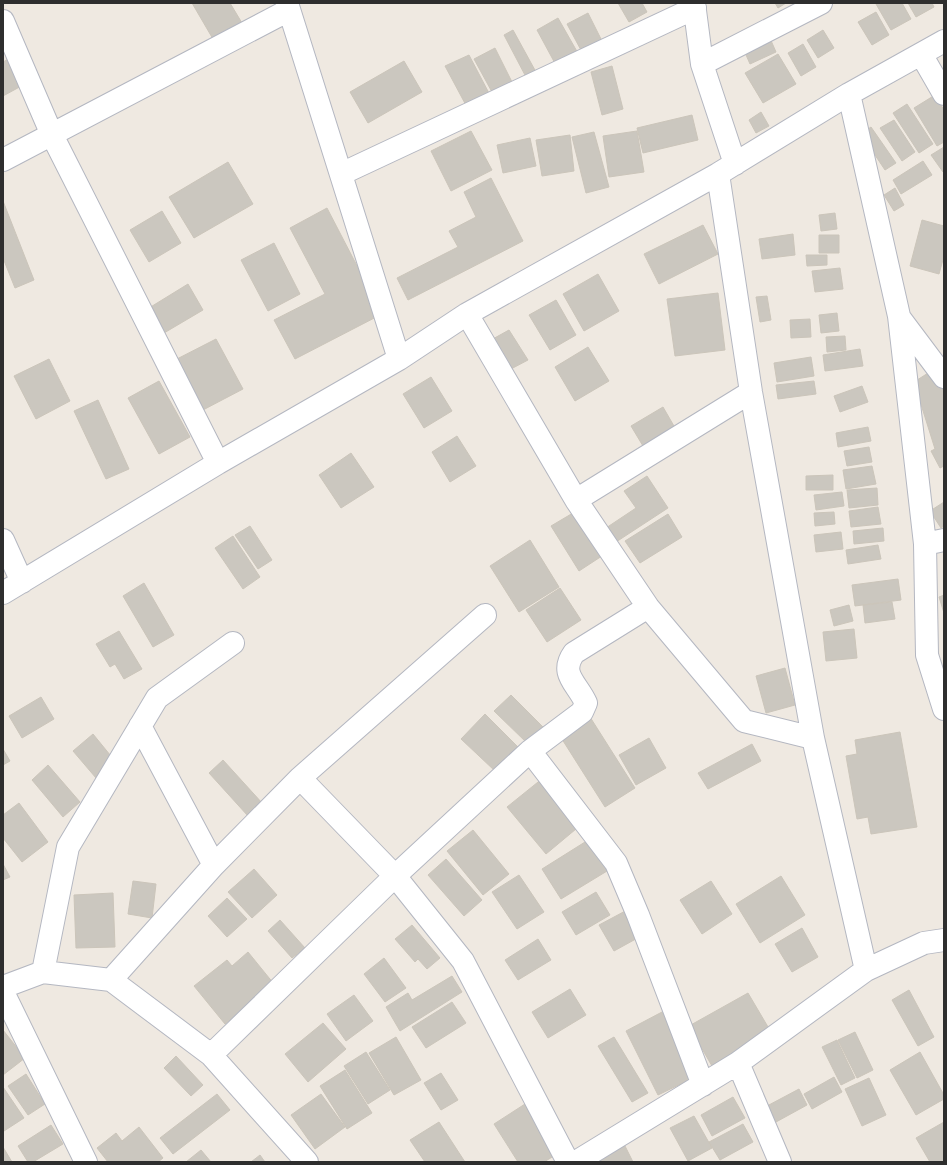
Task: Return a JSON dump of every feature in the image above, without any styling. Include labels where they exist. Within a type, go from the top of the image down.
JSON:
[{"type":"street","points":[[702,64],[822,3]]},
{"type":"street","points":[[341,174],[695,5],[702,64],[727,169],[751,392],[813,738],[866,970]]},
{"type":"street","points":[[3,160],[288,7],[400,359]]},
{"type":"street","points":[[3,21],[52,135],[218,463]]},
{"type":"street","points":[[3,593],[218,463],[400,359],[467,314],[727,169],[849,94],[944,40]]},
{"type":"street","points":[[921,54],[944,94]]},
{"type":"street","points":[[849,94],[899,316],[934,542],[936,652],[944,709]]},
{"type":"street","points":[[467,314],[576,500],[648,607],[744,721],[813,738]]},
{"type":"street","points":[[899,316],[944,377]]},
{"type":"street","points":[[576,500],[751,392]]},
{"type":"street","points":[[3,540],[22,582]]},
{"type":"street","points":[[211,1055],[395,876],[530,752],[582,712],[586,703],[567,671],[568,662],[574,653],[648,607]]},
{"type":"street","points":[[111,980],[214,865],[300,778],[485,616]]},
{"type":"street","points":[[43,972],[68,847],[157,698],[233,643]]},
{"type":"street","points":[[140,726],[214,865]]},
{"type":"street","points":[[530,752],[616,862],[638,915],[703,1085]]},
{"type":"street","points":[[300,778],[395,876],[463,961],[568,1162]]},
{"type":"street","points":[[576,1162],[738,1063],[866,970],[924,943],[944,940]]},
{"type":"street","points":[[3,987],[43,972],[111,980],[211,1055],[307,1162]]},
{"type":"street","points":[[3,992],[86,1162]]},
{"type":"street","points":[[738,1063],[780,1162]]},
{"type":"building","points":[[192,3],[230,3],[242,23],[213,39]]},
{"type":"building","points":[[618,3],[642,3],[647,12],[629,22]]},
{"type":"building","points":[[775,3],[786,3],[778,8]]},
{"type":"building","points":[[902,3],[911,19],[891,30],[876,4]]},
{"type":"building","points":[[908,3],[932,3],[934,7],[916,17]]},
{"type":"building","points":[[876,12],[889,35],[872,45],[858,22]]},
{"type":"building","points":[[588,13],[602,41],[582,52],[567,24]]},
{"type":"building","points":[[558,18],[579,55],[557,67],[537,30]]},
{"type":"building","points":[[513,30],[536,72],[526,77],[504,35]]},
{"type":"building","points":[[823,30],[834,48],[818,58],[807,40]]},
{"type":"building","points":[[769,36],[776,52],[750,64],[743,48]]},
{"type":"building","points":[[803,44],[816,67],[801,76],[788,53]]},
{"type":"building","points":[[495,48],[512,82],[492,92],[474,59]]},
{"type":"building","points":[[778,54],[796,84],[763,103],[745,73]]},
{"type":"building","points":[[469,55],[491,97],[468,109],[445,66]]},
{"type":"building","points":[[10,58],[25,84],[3,96],[3,62]]},
{"type":"building","points":[[404,61],[422,92],[368,123],[350,92]]},
{"type":"building","points":[[612,66],[623,109],[602,115],[591,72]]},
{"type":"building","points":[[935,95],[944,110],[944,142],[937,146],[914,108]]},
{"type":"building","points":[[907,104],[933,144],[919,153],[893,113]]},
{"type":"building","points":[[761,112],[769,126],[756,133],[749,120]]},
{"type":"building","points":[[692,115],[698,140],[643,153],[637,128]]},
{"type":"building","points":[[894,120],[915,152],[902,161],[880,128]]},
{"type":"building","points":[[871,127],[896,163],[885,170],[861,134]]},
{"type":"building","points":[[471,131],[492,170],[451,191],[431,151]]},
{"type":"building","points":[[637,131],[644,172],[609,177],[603,136]]},
{"type":"building","points":[[594,132],[609,187],[586,193],[572,137]]},
{"type":"building","points":[[570,135],[574,171],[542,176],[536,140]]},
{"type":"building","points":[[530,138],[536,166],[503,173],[497,145]]},
{"type":"building","points":[[944,147],[944,172],[943,172],[931,155]]},
{"type":"building","points":[[923,161],[932,175],[901,194],[893,180]]},
{"type":"building","points":[[228,162],[253,204],[194,238],[169,197]]},
{"type":"building","points":[[491,178],[523,241],[408,300],[397,278],[458,247],[449,231],[476,217],[464,192]]},
{"type":"building","points":[[895,188],[904,205],[894,211],[884,195]]},
{"type":"building","points":[[3,201],[34,280],[15,288],[3,258]]},
{"type":"building","points":[[327,208],[382,314],[295,359],[274,320],[325,294],[290,228]]},
{"type":"building","points":[[162,211],[181,243],[149,262],[130,230]]},
{"type":"building","points":[[835,213],[837,229],[821,231],[819,215]]},
{"type":"building","points":[[922,220],[944,226],[944,256],[939,274],[910,266]]},
{"type":"building","points":[[703,225],[718,254],[659,284],[644,254]]},
{"type":"building","points":[[793,234],[795,255],[762,259],[759,239]]},
{"type":"building","points":[[819,235],[839,235],[839,253],[819,253]]},
{"type":"building","points":[[274,243],[300,294],[268,311],[241,260]]},
{"type":"building","points":[[806,255],[827,255],[827,265],[807,266]]},
{"type":"building","points":[[840,268],[843,289],[815,292],[812,271]]},
{"type":"building","points":[[598,274],[619,311],[584,331],[563,294]]},
{"type":"building","points":[[188,284],[203,310],[164,333],[149,308]]},
{"type":"building","points":[[718,293],[725,350],[675,356],[667,299]]},
{"type":"building","points":[[767,296],[771,320],[760,322],[756,297]]},
{"type":"building","points":[[556,300],[576,335],[550,350],[529,315]]},
{"type":"building","points":[[837,313],[839,331],[821,333],[819,315]]},
{"type":"building","points":[[810,319],[811,337],[791,338],[790,320]]},
{"type":"building","points":[[509,330],[528,360],[509,370],[491,340]]},
{"type":"building","points":[[845,336],[846,350],[827,352],[826,337]]},
{"type":"building","points":[[216,339],[243,389],[201,411],[175,360]]},
{"type":"building","points":[[588,347],[609,381],[575,401],[555,367]]},
{"type":"building","points":[[860,349],[863,366],[825,371],[823,355]]},
{"type":"building","points":[[811,357],[814,376],[777,382],[774,363]]},
{"type":"building","points":[[49,359],[70,401],[36,419],[14,376]]},
{"type":"building","points":[[936,368],[944,383],[944,466],[940,468],[931,451],[935,449],[914,382]]},
{"type":"building","points":[[431,377],[452,411],[424,428],[403,394]]},
{"type":"building","points":[[159,381],[190,437],[159,454],[128,398]]},
{"type":"building","points":[[814,381],[816,394],[778,399],[776,385]]},
{"type":"building","points":[[862,386],[868,402],[840,412],[834,396]]},
{"type":"building","points":[[98,400],[129,469],[106,479],[74,411]]},
{"type":"building","points":[[663,407],[678,433],[646,451],[631,426]]},
{"type":"building","points":[[868,427],[871,441],[838,447],[836,433]]},
{"type":"building","points":[[457,436],[476,466],[450,482],[432,452]]},
{"type":"building","points":[[869,447],[872,462],[847,466],[844,451]]},
{"type":"building","points":[[351,453],[374,487],[341,508],[319,475]]},
{"type":"building","points":[[872,466],[876,484],[846,489],[843,470]]},
{"type":"building","points":[[833,475],[833,490],[806,490],[806,476]]},
{"type":"building","points":[[647,476],[668,508],[616,542],[606,528],[636,508],[624,491]]},
{"type":"building","points":[[877,488],[878,505],[849,508],[847,490]]},
{"type":"building","points":[[842,492],[844,506],[816,510],[814,495]]},
{"type":"building","points":[[944,502],[944,526],[941,528],[930,511]]},
{"type":"building","points":[[878,507],[881,524],[851,527],[849,511]]},
{"type":"building","points":[[578,510],[605,554],[579,571],[551,526]]},
{"type":"building","points":[[834,512],[835,524],[815,526],[814,513]]},
{"type":"building","points":[[668,514],[682,537],[640,563],[625,541]]},
{"type":"building","points":[[250,526],[272,560],[258,569],[235,535]]},
{"type":"building","points":[[883,528],[884,541],[854,544],[853,531]]},
{"type":"building","points":[[841,532],[843,549],[816,552],[814,535]]},
{"type":"building","points":[[233,536],[260,577],[243,589],[215,548]]},
{"type":"building","points":[[530,540],[559,587],[519,612],[490,566]]},
{"type":"building","points":[[878,545],[881,559],[848,564],[846,550]]},
{"type":"building","points":[[898,579],[901,600],[855,606],[852,585]]},
{"type":"building","points":[[144,583],[174,635],[153,647],[123,596]]},
{"type":"building","points":[[560,588],[581,620],[547,642],[526,610]]},
{"type":"building","points":[[944,595],[944,613],[939,597]]},
{"type":"building","points":[[892,602],[895,619],[865,623],[863,605]]},
{"type":"building","points":[[849,605],[853,621],[834,626],[830,610]]},
{"type":"building","points":[[854,629],[857,658],[826,661],[823,632]]},
{"type":"building","points":[[119,631],[142,669],[124,679],[115,664],[110,667],[96,644]]},
{"type":"building","points":[[785,668],[795,705],[766,713],[756,676]]},
{"type":"building","points":[[511,695],[543,727],[527,743],[494,711]]},
{"type":"building","points":[[41,697],[54,719],[22,738],[9,716]]},
{"type":"building","points":[[485,714],[518,747],[495,771],[461,739]]},
{"type":"building","points":[[590,717],[635,788],[605,807],[560,736]]},
{"type":"building","points":[[900,732],[917,827],[871,834],[868,817],[857,819],[846,756],[857,754],[855,740]]},
{"type":"building","points":[[93,734],[115,761],[96,778],[73,751]]},
{"type":"building","points":[[649,738],[666,768],[636,785],[619,755]]},
{"type":"building","points":[[752,744],[761,761],[708,789],[698,773]]},
{"type":"building","points":[[3,749],[10,761],[3,765]]},
{"type":"building","points":[[223,760],[263,804],[248,816],[209,773]]},
{"type":"building","points":[[48,765],[80,802],[63,817],[32,780]]},
{"type":"building","points":[[543,778],[582,824],[546,854],[507,807]]},
{"type":"building","points":[[19,803],[48,842],[22,862],[3,838],[3,815]]},
{"type":"building","points":[[473,830],[509,874],[483,895],[447,851]]},
{"type":"building","points":[[593,837],[612,868],[561,899],[542,869]]},
{"type":"building","points":[[446,859],[482,900],[464,916],[428,875]]},
{"type":"building","points":[[3,864],[10,877],[3,880]]},
{"type":"building","points":[[254,869],[277,895],[252,918],[228,892]]},
{"type":"building","points":[[519,875],[544,912],[517,929],[492,892]]},
{"type":"building","points":[[781,876],[805,915],[760,943],[736,904]]},
{"type":"building","points":[[133,881],[156,884],[152,918],[128,914]]},
{"type":"building","points":[[711,881],[732,914],[702,934],[680,900]]},
{"type":"building","points":[[596,892],[610,915],[576,935],[562,912]]},
{"type":"building","points":[[113,893],[115,947],[76,948],[74,895]]},
{"type":"building","points":[[227,898],[247,919],[227,937],[208,916]]},
{"type":"building","points":[[629,909],[643,935],[614,951],[599,925]]},
{"type":"building","points":[[280,920],[305,948],[292,958],[268,931]]},
{"type":"building","points":[[412,925],[440,958],[427,969],[418,959],[415,962],[395,939]]},
{"type":"building","points":[[802,928],[818,957],[792,972],[775,944]]},
{"type":"building","points":[[538,939],[551,960],[518,980],[505,960]]},
{"type":"building","points":[[248,952],[274,984],[225,1024],[194,986],[227,960],[232,966]]},
{"type":"building","points":[[384,958],[406,988],[385,1002],[364,974]]},
{"type":"building","points":[[452,976],[462,992],[400,1031],[386,1007],[408,993],[412,1000]]},
{"type":"building","points":[[570,989],[586,1015],[548,1038],[532,1012]]},
{"type":"building","points":[[909,990],[934,1037],[918,1046],[892,1000]]},
{"type":"building","points":[[748,993],[771,1032],[712,1066],[689,1026]]},
{"type":"building","points":[[354,995],[373,1021],[346,1041],[327,1014]]},
{"type":"building","points":[[452,1002],[466,1023],[426,1048],[412,1027]]},
{"type":"building","points":[[662,1012],[695,1077],[658,1095],[626,1031]]},
{"type":"building","points":[[323,1023],[346,1049],[308,1082],[285,1054]]},
{"type":"building","points":[[3,1030],[25,1058],[3,1075]]},
{"type":"building","points":[[855,1032],[873,1070],[857,1078],[838,1040]]},
{"type":"building","points":[[396,1037],[421,1080],[394,1095],[369,1053]]},
{"type":"building","points":[[614,1037],[648,1093],[632,1102],[598,1046]]},
{"type":"building","points":[[837,1040],[855,1078],[841,1085],[822,1047]]},
{"type":"building","points":[[366,1052],[390,1090],[368,1104],[344,1066]]},
{"type":"building","points":[[920,1052],[944,1095],[944,1099],[916,1115],[890,1070]]},
{"type":"building","points":[[176,1056],[203,1085],[191,1096],[164,1068]]},
{"type":"building","points":[[345,1070],[372,1113],[347,1129],[320,1086]]},
{"type":"building","points":[[441,1073],[458,1100],[441,1110],[424,1083]]},
{"type":"building","points":[[26,1074],[45,1104],[28,1115],[8,1086]]},
{"type":"building","points":[[834,1077],[842,1092],[812,1109],[804,1094]]},
{"type":"building","points":[[869,1078],[886,1115],[862,1126],[845,1089]]},
{"type":"building","points":[[3,1087],[24,1118],[4,1131],[3,1130]]},
{"type":"building","points":[[799,1089],[807,1105],[776,1122],[767,1106]]},
{"type":"building","points":[[217,1094],[230,1110],[173,1154],[160,1138]]},
{"type":"building","points":[[321,1094],[345,1127],[315,1149],[291,1115]]},
{"type":"building","points":[[733,1097],[745,1118],[712,1136],[701,1115]]},
{"type":"building","points":[[525,1104],[557,1154],[544,1162],[518,1162],[494,1124]]},
{"type":"building","points":[[694,1116],[712,1148],[688,1161],[670,1128]]},
{"type":"building","points":[[439,1122],[465,1162],[425,1162],[410,1140]]},
{"type":"building","points":[[944,1122],[944,1162],[930,1162],[916,1138]]},
{"type":"building","points":[[743,1124],[753,1142],[720,1160],[709,1142]]},
{"type":"building","points":[[51,1125],[63,1144],[33,1162],[28,1162],[18,1146]]},
{"type":"building","points":[[139,1127],[163,1158],[158,1162],[108,1162],[97,1148],[116,1133],[122,1141]]},
{"type":"building","points":[[624,1144],[633,1162],[592,1162]]},
{"type":"building","points":[[3,1147],[12,1162],[3,1162]]},
{"type":"building","points":[[201,1150],[211,1162],[186,1162]]},
{"type":"building","points":[[260,1155],[265,1162],[251,1162]]}]
